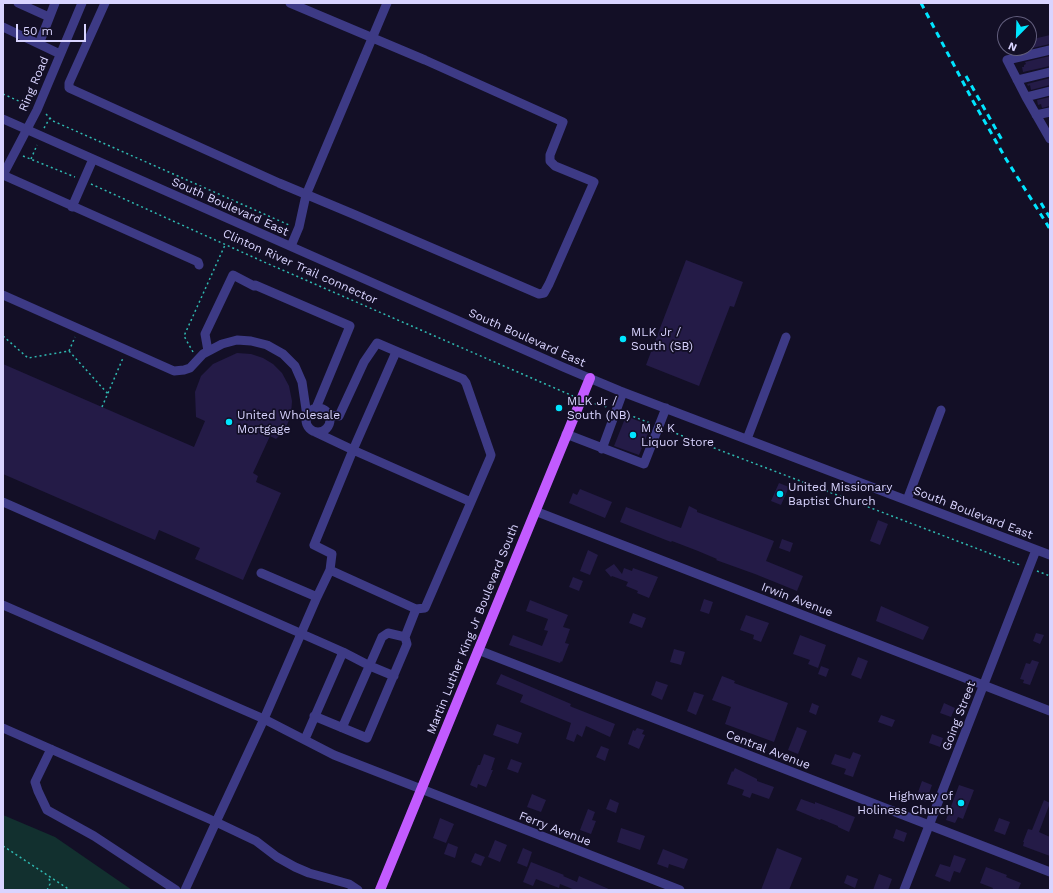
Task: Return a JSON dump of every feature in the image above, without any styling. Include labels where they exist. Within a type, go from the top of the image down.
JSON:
[{"type":"main road","name":"Martin Luther King Jr Boulevard South","points":[[380,890],[590,378]]},
{"type":"street","points":[[18,3],[49,17]]},
{"type":"street","points":[[39,44],[56,3]]},
{"type":"street","name":"Ring Road","points":[[3,175],[27,130],[82,3]]},
{"type":"street","points":[[105,3],[69,83],[69,88],[306,194],[539,294],[544,293],[594,182],[555,166],[550,161],[550,155],[563,122],[424,60],[290,3]]},
{"type":"street","points":[[291,246],[299,227],[306,194],[387,3]]},
{"type":"street","points":[[3,27],[60,54]]},
{"type":"street","points":[[1049,134],[1026,97],[1007,60],[1050,50]]},
{"type":"street","points":[[1017,80],[1050,72]]},
{"type":"street","points":[[1026,97],[1050,91]]},
{"type":"street","points":[[1036,114],[1050,112]]},
{"type":"street","name":"South Boulevard East","points":[[3,119],[623,392],[1050,555]]},
{"type":"street","points":[[72,207],[93,159]]},
{"type":"street","points":[[3,175],[199,263],[199,265]]},
{"type":"street","points":[[208,351],[205,334],[233,275],[254,286],[255,285],[350,326],[316,408]]},
{"type":"street","points":[[3,295],[174,371],[190,368],[203,354],[222,344],[237,340],[251,341],[267,345],[283,354],[294,366],[302,382],[307,416],[306,424],[308,427],[315,432],[353,450],[471,502]]},
{"type":"street","points":[[747,439],[786,337]]},
{"type":"street","points":[[329,415],[339,416],[364,362],[377,342],[463,379],[466,383],[491,455],[425,608],[416,609],[330,570]]},
{"type":"street","points":[[185,890],[264,719],[330,570],[332,554],[314,547],[314,544],[395,354],[398,352]]},
{"type":"street","points":[[602,449],[623,392]]},
{"type":"street","points":[[307,416],[309,412],[316,408],[324,409],[329,415],[329,426],[323,432],[315,432]]},
{"type":"street","points":[[566,434],[644,464],[666,408]]},
{"type":"street","points":[[907,500],[941,410]]},
{"type":"street","points":[[3,502],[301,633],[394,676]]},
{"type":"street","name":"Irwin Avenue","points":[[535,511],[1050,711]]},
{"type":"street","name":"Going Street","points":[[904,890],[1036,550]]},
{"type":"street","points":[[261,573],[317,597]]},
{"type":"street","name":"Ferry Avenue","points":[[3,605],[264,719],[334,755],[680,890]]},
{"type":"street","points":[[314,716],[367,738],[407,644],[404,637],[416,609]]},
{"type":"street","points":[[342,728],[382,637],[388,633],[404,637]]},
{"type":"street","name":"Central Avenue","points":[[478,650],[1050,872]]},
{"type":"street","points":[[305,739],[343,652]]},
{"type":"street","points":[[3,728],[256,841],[277,857],[295,867],[309,873],[349,884],[358,890]]},
{"type":"street","points":[[51,749],[35,782],[47,810],[94,836],[176,890]]},
{"type":"path","points":[[3,94],[31,107]]},
{"type":"path","points":[[42,112],[53,121],[274,219],[288,225],[293,224]]},
{"type":"path","points":[[46,124],[50,118]]},
{"type":"path","points":[[31,159],[33,153]]},
{"type":"path","name":"Clinton River Trail connector","points":[[26,157],[84,181],[566,394]]},
{"type":"path","points":[[196,354],[192,351],[184,336],[225,244]]},
{"type":"path","points":[[69,351],[77,334]]},
{"type":"path","points":[[3,336],[28,358],[69,351]]},
{"type":"path","points":[[69,351],[108,394]]},
{"type":"path","points":[[102,407],[125,355]]},
{"type":"path","points":[[596,404],[659,426],[1050,576]]},
{"type":"path","points":[[3,846],[70,890]]},
{"type":"path","points":[[47,890],[50,884],[49,877]]},
{"type":"green space","points":[[3,815],[55,837],[132,890],[3,890]]},
{"type":"building","points":[[1050,35],[1050,44],[1037,47],[1037,38]]},
{"type":"building","points":[[1050,56],[1050,66],[1023,72],[1022,67],[1026,64],[1025,62]]},
{"type":"building","points":[[1050,78],[1050,85],[1031,90],[1030,85],[1028,86],[1027,84]]},
{"type":"building","points":[[1050,97],[1050,106],[1042,108],[1041,104],[1038,105],[1037,100]]},
{"type":"building","points":[[686,260],[743,282],[734,307],[730,306],[699,386],[646,365]]},
{"type":"building","points":[[237,353],[251,354],[263,358],[273,364],[282,373],[289,386],[292,401],[291,415],[285,430],[276,439],[270,436],[253,473],[258,476],[256,482],[281,493],[243,580],[195,559],[200,548],[159,530],[155,540],[3,474],[3,364],[194,447],[205,421],[196,417],[195,392],[201,376],[213,364]]},
{"type":"building","name":"M & K Liquor Store","points":[[626,416],[651,426],[639,455],[614,446]]},
{"type":"building","name":"United Missionary Baptist Church","points":[[779,483],[789,487],[781,505],[771,501]]},
{"type":"building","points":[[580,489],[612,502],[605,518],[569,503],[573,493],[577,495]]},
{"type":"building","points":[[689,506],[697,510],[697,512],[774,541],[766,561],[803,576],[797,591],[716,560],[717,559],[698,551],[620,522],[626,507],[681,528]]},
{"type":"building","points":[[878,520],[888,524],[880,545],[870,541]]},
{"type":"building","points":[[782,539],[793,543],[790,552],[779,548]]},
{"type":"building","points":[[588,550],[598,555],[590,575],[580,571]]},
{"type":"building","points":[[614,564],[622,574],[624,568],[632,571],[633,568],[658,577],[649,598],[626,586],[628,582],[612,576],[611,577],[605,570]]},
{"type":"building","points":[[573,577],[583,581],[579,591],[569,587]]},
{"type":"building","points":[[704,599],[713,602],[709,614],[700,611]]},
{"type":"building","points":[[530,600],[568,615],[563,627],[570,629],[565,643],[569,644],[562,662],[561,661],[560,663],[509,645],[513,635],[542,646],[548,631],[544,630],[548,619],[526,611]]},
{"type":"building","points":[[881,606],[929,627],[923,640],[876,621]]},
{"type":"building","points":[[633,613],[646,618],[642,628],[629,623]]},
{"type":"building","points":[[746,615],[769,623],[761,642],[753,639],[754,635],[740,630]]},
{"type":"building","points":[[1036,633],[1044,635],[1040,644],[1033,641]]},
{"type":"building","points":[[800,635],[826,645],[818,668],[808,664],[810,660],[793,654]]},
{"type":"building","points":[[674,649],[685,652],[681,665],[670,662]]},
{"type":"building","points":[[858,657],[868,661],[861,679],[851,675]]},
{"type":"building","points":[[1032,660],[1039,662],[1030,685],[1023,683],[1024,680],[1020,679],[1026,663],[1030,664]]},
{"type":"building","points":[[821,666],[829,669],[826,677],[818,674]]},
{"type":"building","points":[[501,674],[571,704],[570,706],[572,707],[615,724],[610,737],[586,726],[582,737],[577,734],[574,742],[566,739],[571,723],[520,702],[523,695],[496,684]]},
{"type":"building","points":[[722,676],[735,681],[734,683],[788,703],[774,742],[725,724],[731,707],[712,700]]},
{"type":"building","points":[[656,681],[668,685],[662,700],[651,695]]},
{"type":"building","points":[[694,692],[704,695],[696,715],[687,711]]},
{"type":"building","points":[[812,703],[819,706],[816,715],[809,712]]},
{"type":"building","points":[[944,703],[955,708],[951,717],[940,713]]},
{"type":"building","points":[[881,715],[895,720],[892,727],[878,722]]},
{"type":"building","points":[[497,724],[522,733],[518,744],[493,735]]},
{"type":"building","points":[[797,727],[807,731],[798,754],[788,750]]},
{"type":"building","points":[[637,728],[644,730],[642,734],[645,735],[639,749],[628,744],[633,730],[635,731]]},
{"type":"building","points":[[932,734],[943,738],[940,747],[929,743]]},
{"type":"building","points":[[601,746],[609,749],[605,761],[596,757]]},
{"type":"building","points":[[853,752],[861,755],[853,777],[844,774],[846,769],[831,764],[835,754],[850,759]]},
{"type":"building","points":[[484,754],[495,758],[491,770],[493,770],[486,787],[478,784],[477,788],[470,785]]},
{"type":"building","points":[[511,759],[522,763],[518,773],[507,769]]},
{"type":"building","points":[[735,768],[757,779],[757,781],[774,787],[769,799],[752,793],[750,798],[742,795],[744,790],[727,784],[732,771],[733,772]]},
{"type":"building","points":[[922,781],[932,785],[926,802],[916,798]]},
{"type":"building","name":"Highway of Holiness Church","points":[[959,785],[974,790],[963,819],[958,817],[955,823],[946,820]]},
{"type":"building","points":[[532,794],[546,800],[541,812],[527,807]]},
{"type":"building","points":[[610,799],[619,803],[616,813],[606,809]]},
{"type":"building","points":[[801,799],[815,804],[815,802],[855,817],[849,832],[838,826],[796,810]]},
{"type":"building","points":[[1044,800],[1050,803],[1039,832],[1050,837],[1050,856],[1023,846],[1028,829],[1032,830]]},
{"type":"building","points":[[588,809],[595,812],[592,820],[596,821],[591,834],[580,830]]},
{"type":"building","points":[[440,818],[454,824],[446,843],[433,838]]},
{"type":"building","points":[[999,818],[1010,822],[1005,835],[994,831]]},
{"type":"building","points":[[621,828],[645,836],[640,850],[617,842]]},
{"type":"building","points":[[896,829],[907,833],[904,842],[893,838]]},
{"type":"building","points":[[495,840],[507,845],[500,862],[488,857]]},
{"type":"building","points":[[448,843],[458,847],[455,858],[444,854]]},
{"type":"building","points":[[523,848],[532,852],[527,867],[517,863]]},
{"type":"building","points":[[777,848],[802,858],[789,890],[761,890]]},
{"type":"building","points":[[663,849],[688,859],[684,869],[669,864],[668,868],[657,864]]},
{"type":"building","points":[[475,853],[485,857],[481,866],[471,862]]},
{"type":"building","points":[[954,855],[966,859],[960,873],[954,871],[950,882],[935,876],[940,864],[950,867]]},
{"type":"building","points":[[531,862],[564,875],[563,876],[577,882],[579,876],[611,890],[575,890],[560,884],[559,888],[536,879],[533,886],[523,882]]},
{"type":"building","points":[[986,867],[1007,875],[1006,877],[1021,883],[1018,890],[992,890],[993,888],[980,883]]},
{"type":"building","points":[[879,874],[892,879],[888,890],[873,890]]},
{"type":"building","points":[[847,875],[858,879],[855,888],[844,883]]},
{"type":"railway","points":[[921,3],[973,101],[1006,159],[1050,229]]},
{"type":"railway","points":[[966,76],[1002,140]]},
{"type":"railway","points":[[1041,203],[1050,218]]},
{"type":"place","name":"MLK Jr / South (SB)","points":[[623,339]]},
{"type":"place","name":"MLK Jr / South (NB)","points":[[559,408]]},
{"type":"place","name":"United Wholesale Mortgage","points":[[229,422]]},
{"type":"place","name":"M & K Liquor Store","points":[[633,435]]},
{"type":"place","name":"United Missionary Baptist Church","points":[[780,494]]},
{"type":"place","name":"Highway of Holiness Church","points":[[961,803]]}]
